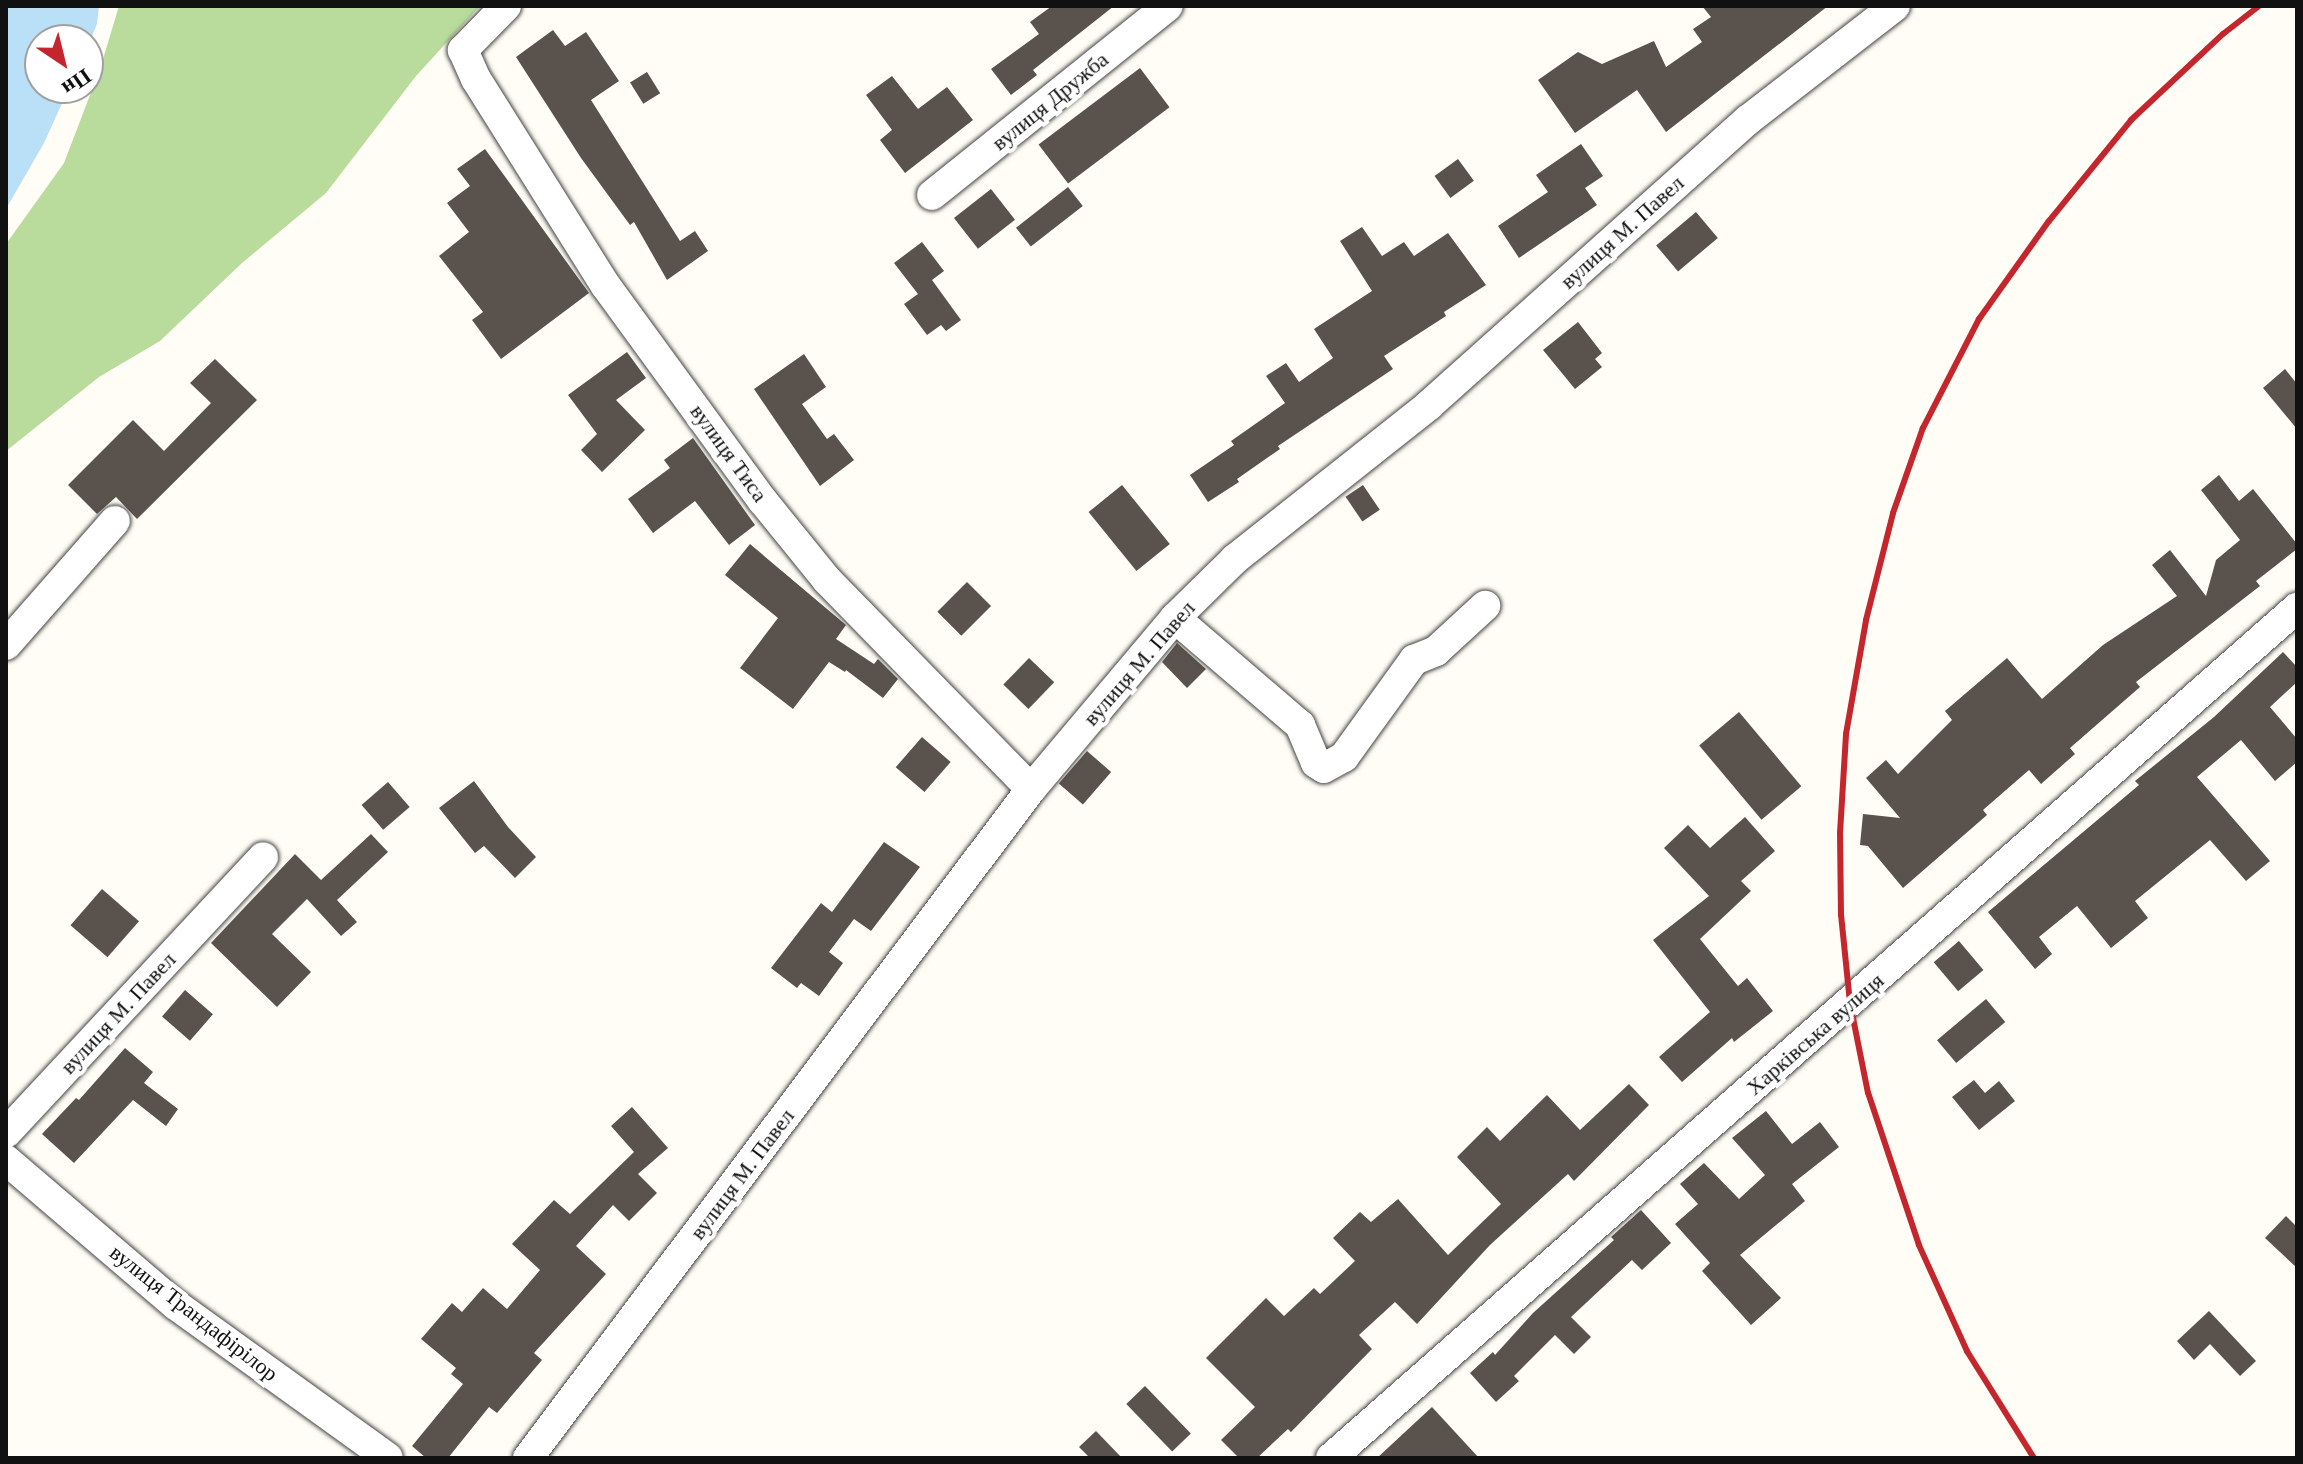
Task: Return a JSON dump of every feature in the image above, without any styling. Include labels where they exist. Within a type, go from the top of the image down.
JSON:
[{"type":"street","name":"вулиця Тиса","points":[[506,6],[463,50],[476,79],[606,286],[763,501],[827,580],[1031,789]]},
{"type":"street","name":"вулиця Дружба","points":[[932,195],[1168,6]]},
{"type":"street","name":"вулиця М. Павел","points":[[528,1458],[1031,789],[1175,618],[1235,559],[1429,405],[1748,120],[1895,6]]},
{"type":"street","points":[[6,645],[115,521]]},
{"type":"street","points":[[1175,618],[1300,725],[1316,763],[1324,768],[1344,757],[1414,660],[1436,651],[1485,606]]},
{"type":"street","name":"Харківська вулиця","points":[[1331,1458],[2297,608]]},
{"type":"street","name":"вулиця М. Павел","points":[[6,1133],[263,857]]},
{"type":"street","name":"вулиця Трандафірілор","points":[[6,1160],[176,1305],[388,1458]]},
{"type":"green space","points":[[119,6],[480,6],[416,76],[326,193],[242,263],[160,341],[99,377],[6,451],[6,244],[64,163],[87,104],[104,104],[104,56]]},
{"type":"water","points":[[6,6],[99,6],[97,24],[24,24],[24,104],[62,104],[44,143],[6,209]]},
{"type":"building","points":[[1052,6],[1114,6],[1033,70],[1037,75],[1011,95],[991,69],[1039,34],[1030,22]]},
{"type":"building","points":[[1702,6],[1828,6],[1666,132],[1637,90],[1575,133],[1538,80],[1578,52],[1602,64],[1654,41],[1666,67],[1702,42],[1693,29],[1711,17]]},
{"type":"building","points":[[553,30],[565,46],[586,32],[619,81],[591,100],[680,241],[695,231],[708,251],[667,280],[634,222],[630,225],[581,158],[516,57]]},
{"type":"building","points":[[1140,68],[1169,107],[1068,184],[1039,144]]},
{"type":"building","points":[[647,72],[660,93],[643,104],[630,83]]},
{"type":"building","points":[[892,76],[918,109],[947,87],[973,120],[905,173],[880,140],[892,130],[866,95]]},
{"type":"building","points":[[1581,144],[1603,176],[1585,188],[1597,205],[1519,258],[1498,226],[1548,192],[1536,175]]},
{"type":"building","points":[[485,149],[589,293],[501,359],[472,320],[483,312],[439,256],[469,232],[447,203],[470,186],[457,169]]},
{"type":"building","points":[[1458,159],[1474,181],[1450,198],[1435,176]]},
{"type":"building","points":[[1068,187],[1083,206],[1031,247],[1016,228]]},
{"type":"building","points":[[991,189],[1015,220],[978,249],[954,218]]},
{"type":"building","points":[[1696,212],[1718,238],[1678,271],[1656,245]]},
{"type":"building","points":[[1362,227],[1382,256],[1404,242],[1414,256],[1448,233],[1486,285],[1444,312],[1446,316],[1384,356],[1393,369],[1278,446],[1280,449],[1237,479],[1239,482],[1208,502],[1190,475],[1234,445],[1231,441],[1285,403],[1266,376],[1286,363],[1299,382],[1333,358],[1314,329],[1372,291],[1340,241]]},
{"type":"building","points":[[922,242],[944,271],[932,280],[961,320],[946,331],[941,325],[927,335],[904,304],[918,294],[894,263]]},
{"type":"building","points":[[1578,322],[1602,353],[1595,359],[1602,367],[1575,389],[1543,350]]},
{"type":"building","points":[[627,352],[646,378],[616,400],[645,430],[602,472],[581,450],[597,434],[568,395]]},
{"type":"building","points":[[804,354],[826,387],[802,404],[827,439],[834,434],[854,460],[820,486],[754,389]]},
{"type":"building","points":[[215,359],[257,400],[137,519],[116,497],[97,514],[68,485],[133,420],[164,451],[211,403],[190,383]]},
{"type":"building","points":[[2285,369],[2297,384],[2297,429],[2263,388]]},
{"type":"building","points":[[693,438],[755,525],[729,545],[695,501],[653,533],[628,499],[670,468],[664,460]]},
{"type":"building","points":[[2219,475],[2239,501],[2253,489],[2297,544],[2297,549],[2256,581],[2260,586],[2136,682],[2140,687],[2070,748],[2075,754],[2041,784],[2029,770],[1983,810],[1987,815],[1903,888],[1868,846],[1860,845],[1863,814],[1900,818],[1866,778],[1886,760],[1898,774],[1952,720],[1945,711],[2007,658],[2042,699],[2103,645],[2177,596],[2152,565],[2170,550],[2206,596],[2216,560],[2240,540],[2201,490]]},
{"type":"building","points":[[1122,485],[1170,544],[1136,571],[1089,512]]},
{"type":"building","points":[[1363,485],[1380,510],[1362,522],[1346,497]]},
{"type":"building","points":[[750,544],[846,625],[836,639],[874,664],[878,659],[898,679],[883,698],[846,670],[829,662],[793,709],[740,668],[778,618],[725,575]]},
{"type":"building","points":[[967,582],[991,606],[961,636],[937,612]]},
{"type":"building","points":[[1177,643],[1206,669],[1187,688],[1162,662]]},
{"type":"building","points":[[2283,652],[2297,667],[2297,682],[2270,707],[2297,739],[2297,762],[2275,781],[2241,740],[2197,777],[2270,861],[2246,881],[2210,840],[2135,901],[2148,918],[2111,948],[2077,906],[2039,937],[2052,954],[2035,969],[1988,912],[2139,785],[2135,781],[2214,717]]},
{"type":"building","points":[[1029,658],[1054,682],[1028,709],[1003,685]]},
{"type":"building","points":[[1739,712],[1801,786],[1762,820],[1699,745]]},
{"type":"building","points":[[922,737],[951,762],[924,792],[896,767]]},
{"type":"building","points":[[1087,751],[1111,772],[1083,804],[1059,783]]},
{"type":"building","points":[[474,781],[508,827],[536,857],[515,878],[484,846],[475,853],[439,808]]},
{"type":"building","points":[[388,782],[410,807],[383,830],[362,805]]},
{"type":"building","points":[[1745,817],[1775,851],[1741,881],[1751,891],[1700,939],[1738,986],[1747,978],[1773,1011],[1734,1042],[1732,1038],[1682,1082],[1659,1057],[1710,1012],[1653,940],[1709,896],[1664,848],[1688,825],[1710,848]]},
{"type":"building","points":[[371,834],[388,852],[337,900],[357,922],[341,936],[307,899],[272,934],[311,972],[277,1007],[211,943],[295,854],[321,880]]},
{"type":"building","points":[[884,842],[920,867],[871,931],[854,919],[829,952],[843,963],[819,996],[801,983],[797,988],[771,968],[821,903],[832,912]]},
{"type":"building","points":[[102,889],[139,921],[107,957],[71,925]]},
{"type":"building","points":[[1959,941],[1983,970],[1958,991],[1934,962]]},
{"type":"building","points":[[185,990],[213,1014],[190,1041],[162,1016]]},
{"type":"building","points":[[1986,999],[2005,1022],[1956,1063],[1937,1040]]},
{"type":"building","points":[[125,1048],[153,1072],[144,1083],[178,1109],[166,1126],[133,1100],[74,1163],[42,1134],[76,1098],[79,1100]]},
{"type":"building","points":[[1974,1080],[1985,1093],[1999,1081],[2015,1101],[1979,1130],[1952,1097]]},
{"type":"building","points":[[1629,1084],[1649,1105],[1574,1181],[1568,1174],[1490,1245],[1417,1324],[1395,1302],[1359,1335],[1372,1349],[1291,1432],[1288,1429],[1257,1458],[1239,1458],[1221,1440],[1255,1407],[1206,1358],[1266,1298],[1284,1316],[1314,1288],[1320,1294],[1355,1261],[1333,1238],[1360,1212],[1371,1222],[1398,1199],[1448,1255],[1501,1204],[1457,1157],[1487,1127],[1500,1141],[1547,1095],[1580,1130]]},
{"type":"building","points":[[632,1107],[668,1148],[638,1174],[657,1193],[629,1221],[613,1205],[576,1246],[606,1274],[534,1353],[542,1360],[497,1413],[489,1407],[448,1458],[426,1458],[412,1446],[463,1384],[451,1374],[456,1368],[421,1339],[452,1303],[462,1312],[483,1288],[507,1309],[540,1270],[512,1244],[554,1200],[570,1214],[634,1152],[611,1126]]},
{"type":"building","points":[[1766,1111],[1792,1144],[1820,1122],[1839,1147],[1792,1184],[1805,1201],[1740,1255],[1781,1298],[1751,1325],[1702,1271],[1710,1263],[1675,1224],[1698,1204],[1680,1184],[1704,1163],[1739,1199],[1765,1175],[1732,1138]]},
{"type":"building","points":[[1641,1210],[1671,1243],[1642,1270],[1632,1260],[1571,1317],[1591,1337],[1574,1354],[1555,1335],[1514,1376],[1519,1381],[1496,1402],[1470,1373],[1493,1352],[1495,1355],[1533,1313],[1614,1240],[1611,1237]]},
{"type":"building","points":[[2286,1216],[2297,1227],[2297,1268],[2265,1238]]},
{"type":"building","points":[[2209,1311],[2256,1361],[2240,1376],[2210,1344],[2194,1360],[2177,1341]]},
{"type":"building","points":[[1145,1386],[1191,1433],[1172,1452],[1126,1404]]},
{"type":"building","points":[[1432,1407],[1479,1458],[1377,1458]]},
{"type":"building","points":[[1096,1431],[1122,1458],[1090,1458],[1079,1447]]},
{"type":"railway","points":[[2034,1458],[1967,1351],[1919,1245],[1868,1093],[1850,1003],[1841,915],[1840,833],[1846,734],[1866,620],[1893,513],[1923,428],[1979,319],[2049,221],[2131,120],[2223,34],[2259,6]]}]
